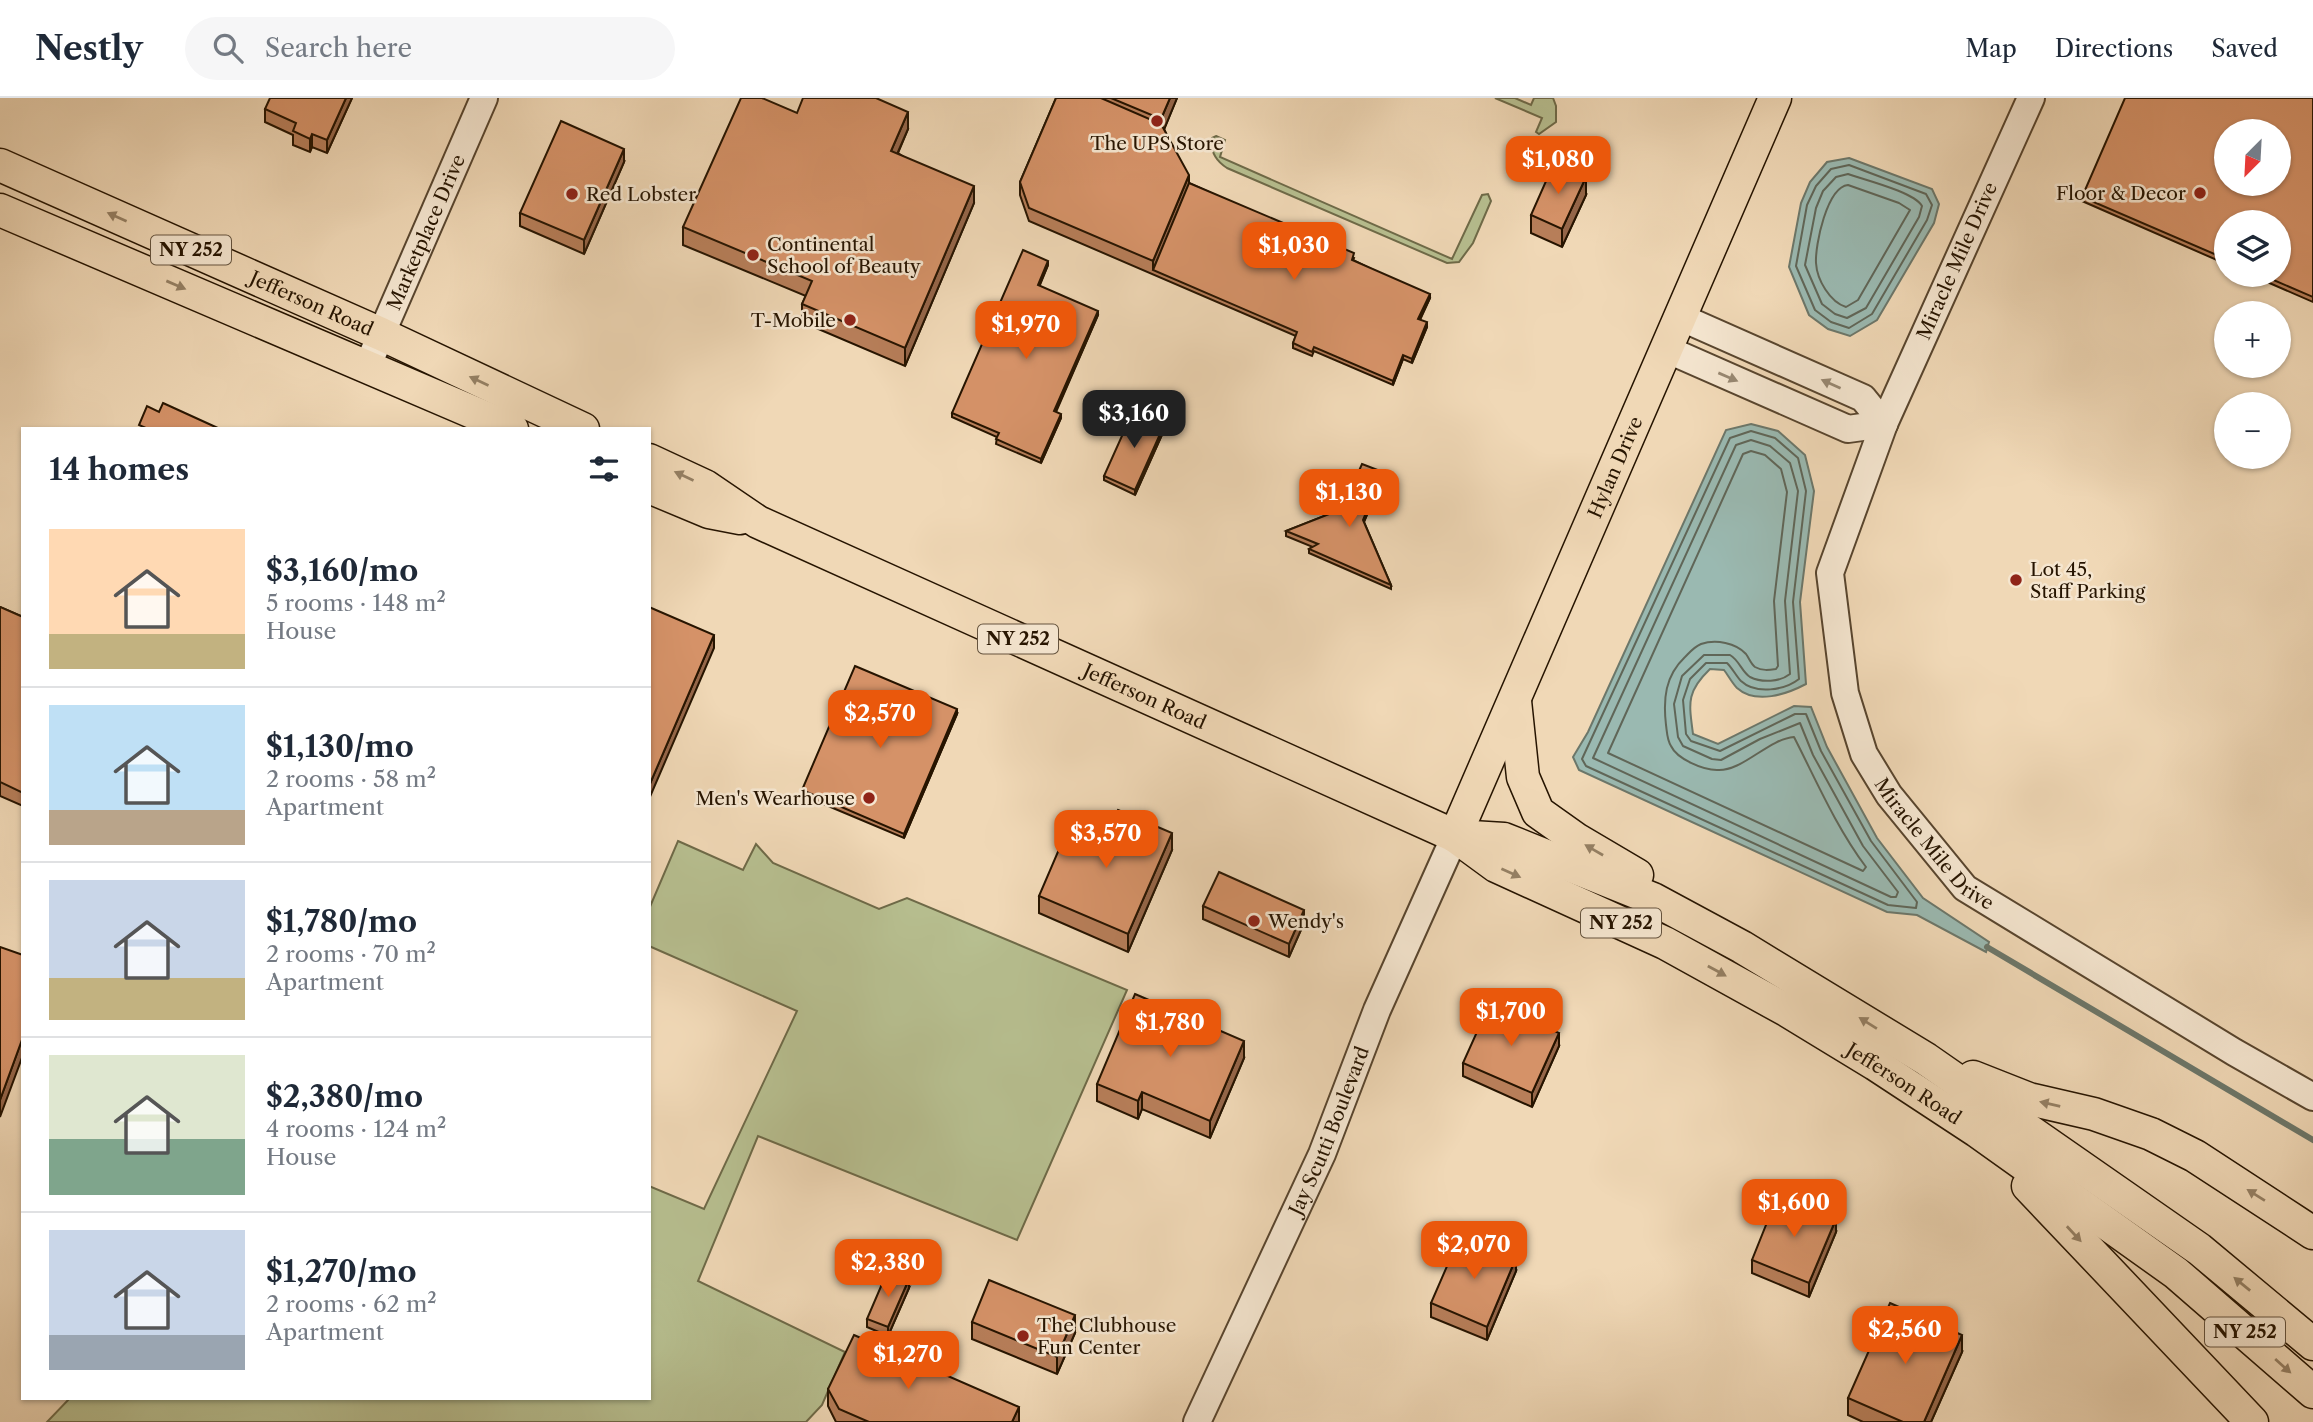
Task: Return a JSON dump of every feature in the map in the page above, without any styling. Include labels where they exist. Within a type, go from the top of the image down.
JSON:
[{"type":"main road","name":"Hylan Drive","points":[[1455,836],[1775,98]]},
{"type":"main road","name":"Jefferson Road","points":[[0,165],[381,334],[579,427]]},
{"type":"main road","name":"Jefferson Road","points":[[0,210],[507,427]]},
{"type":"main road","name":"Jefferson Road","points":[[651,461],[705,486],[758,522],[1455,836],[1496,866],[1665,943],[1788,1011],[1977,1131],[2176,1273],[2313,1392]]},
{"type":"main road","name":"Jefferson Road","points":[[651,488],[709,512],[758,522]]},
{"type":"main road","points":[[1515,698],[1523,777],[1538,812],[1576,839],[1639,877],[1689,918]]},
{"type":"main road","name":"Jefferson Road","points":[[1455,836],[1504,839],[1653,899],[1742,947],[1926,1059],[2199,1249],[2313,1344]]},
{"type":"main road","points":[[1926,1059],[2029,1099],[2094,1114],[2151,1134],[2195,1156],[2313,1233]]},
{"type":"main road","points":[[1977,1131],[2252,1422]]},
{"type":"street","name":"Marketplace Drive","points":[[367,367],[484,98]]},
{"type":"street","name":"Miracle Mile Drive","points":[[2031,98],[1884,424],[1830,573],[1845,692],[1864,754],[1895,804],[1965,888],[2313,1097]]},
{"type":"street","points":[[1680,317],[1863,398],[1884,424]]},
{"type":"street","points":[[1666,349],[1848,429],[1884,424]]},
{"type":"street","name":"Jay Scutti Boulevard","points":[[1196,1422],[1327,1143],[1377,1010],[1455,836]]},
{"type":"green space","points":[[1495,98],[1515,98],[1531,105],[1534,98],[1553,98],[1556,122],[1539,134],[1536,132],[1542,118]]},
{"type":"green space","points":[[1216,136],[1225,140],[1220,157],[1452,259],[1482,195],[1488,194],[1491,201],[1473,243],[1459,262],[1447,263],[1227,168],[1213,151],[1212,138]]},
{"type":"green space","points":[[678,841],[743,870],[756,844],[773,863],[879,909],[907,898],[1127,990],[1017,1240],[758,1136],[698,1281],[845,1352],[822,1405],[806,1422],[47,1422],[68,1400],[651,1400],[651,1187],[704,1209],[797,1011],[651,947],[651,904]]},
{"type":"water","points":[[1849,158],[1932,189],[1939,204],[1934,223],[1877,320],[1850,336],[1828,329],[1809,315],[1789,267],[1801,203],[1810,182],[1827,162]]},
{"type":"water","points":[[1751,424],[1778,431],[1805,455],[1814,491],[1800,602],[1806,684],[1781,694],[1753,696],[1737,688],[1724,670],[1710,669],[1702,677],[1691,698],[1693,734],[1718,744],[1794,706],[1811,707],[1827,747],[1877,838],[1923,898],[1989,942],[1986,952],[1917,915],[1887,912],[1579,770],[1573,757],[1588,732],[1726,430]]},
{"type":"building","points":[[270,98],[346,98],[327,140],[312,134],[310,139],[293,131],[296,123],[265,109]]},
{"type":"building","points":[[741,98],[762,98],[797,113],[803,98],[876,98],[908,112],[891,151],[974,186],[905,348],[802,304],[812,281],[683,227]]},
{"type":"building","points":[[1056,98],[1101,98],[1161,124],[1189,175],[1153,261],[1029,208],[1020,182]]},
{"type":"building","points":[[1111,98],[1170,98],[1161,119]]},
{"type":"building","name":"Floor & Decor","points":[[2125,98],[2313,98],[2313,297],[2290,287],[2291,210],[2214,210],[2214,254],[2082,197]]},
{"type":"building","name":"Red Lobster","points":[[561,121],[624,149],[584,240],[520,213]]},
{"type":"building","points":[[1554,163],[1586,177],[1562,229],[1531,215]]},
{"type":"building","points":[[1189,183],[1354,253],[1352,260],[1430,294],[1418,319],[1427,322],[1412,359],[1403,355],[1393,381],[1314,347],[1312,352],[1293,343],[1297,332],[1153,270]]},
{"type":"building","points":[[1023,250],[1048,261],[1038,285],[1098,311],[1054,411],[1061,414],[1041,459],[996,439],[999,433],[952,413]]},
{"type":"building","points":[[163,403],[216,427],[139,425],[147,406],[159,412]]},
{"type":"building","points":[[1134,409],[1165,423],[1135,490],[1104,476]]},
{"type":"building","points":[[1362,464],[1383,472],[1363,520],[1391,585],[1309,549],[1318,544],[1286,531],[1342,509]]},
{"type":"building","points":[[0,607],[21,616],[21,792],[0,782]]},
{"type":"building","points":[[651,608],[714,635],[651,781]]},
{"type":"building","points":[[855,666],[957,709],[904,834],[802,790]]},
{"type":"building","points":[[1118,810],[1172,833],[1128,934],[1039,896],[1072,819],[1107,835]]},
{"type":"building","name":"Wendy's","points":[[1219,872],[1304,910],[1289,944],[1203,906]]},
{"type":"building","points":[[0,947],[21,954],[21,1042],[0,1100]]},
{"type":"building","points":[[1135,994],[1244,1041],[1210,1121],[1142,1092],[1138,1101],[1097,1084]]},
{"type":"building","points":[[1490,1003],[1559,1033],[1532,1093],[1463,1063]]},
{"type":"building","points":[[1778,1195],[1836,1219],[1809,1283],[1752,1260]]},
{"type":"building","points":[[1461,1234],[1516,1258],[1487,1327],[1431,1303]]},
{"type":"building","points":[[888,1270],[909,1279],[888,1327],[867,1319]]},
{"type":"building","points":[[989,1280],[1075,1315],[1057,1357],[972,1322]]},
{"type":"building","points":[[1890,1303],[1962,1335],[1924,1422],[1903,1422],[1848,1398]]},
{"type":"building","points":[[854,1335],[1019,1407],[1012,1422],[869,1422],[839,1409],[828,1389]]},
{"type":"waterway","points":[[1987,947],[2313,1140]]},
{"type":"place","name":"The UPS Store","points":[[1157,121]]},
{"type":"place","name":"Floor & Decor","points":[[2200,193]]},
{"type":"place","name":"Red Lobster","points":[[572,194]]},
{"type":"place","name":"Continental School of Beauty","points":[[753,255]]},
{"type":"place","name":"T-Mobile","points":[[850,320]]},
{"type":"place","name":"Lot 45, Staff Parking","points":[[2016,580]]},
{"type":"place","name":"Men's Wearhouse","points":[[869,798]]},
{"type":"place","name":"Wendy's","points":[[1254,921]]},
{"type":"place","name":"The Clubhouse Fun Center","points":[[1023,1336]]}]
